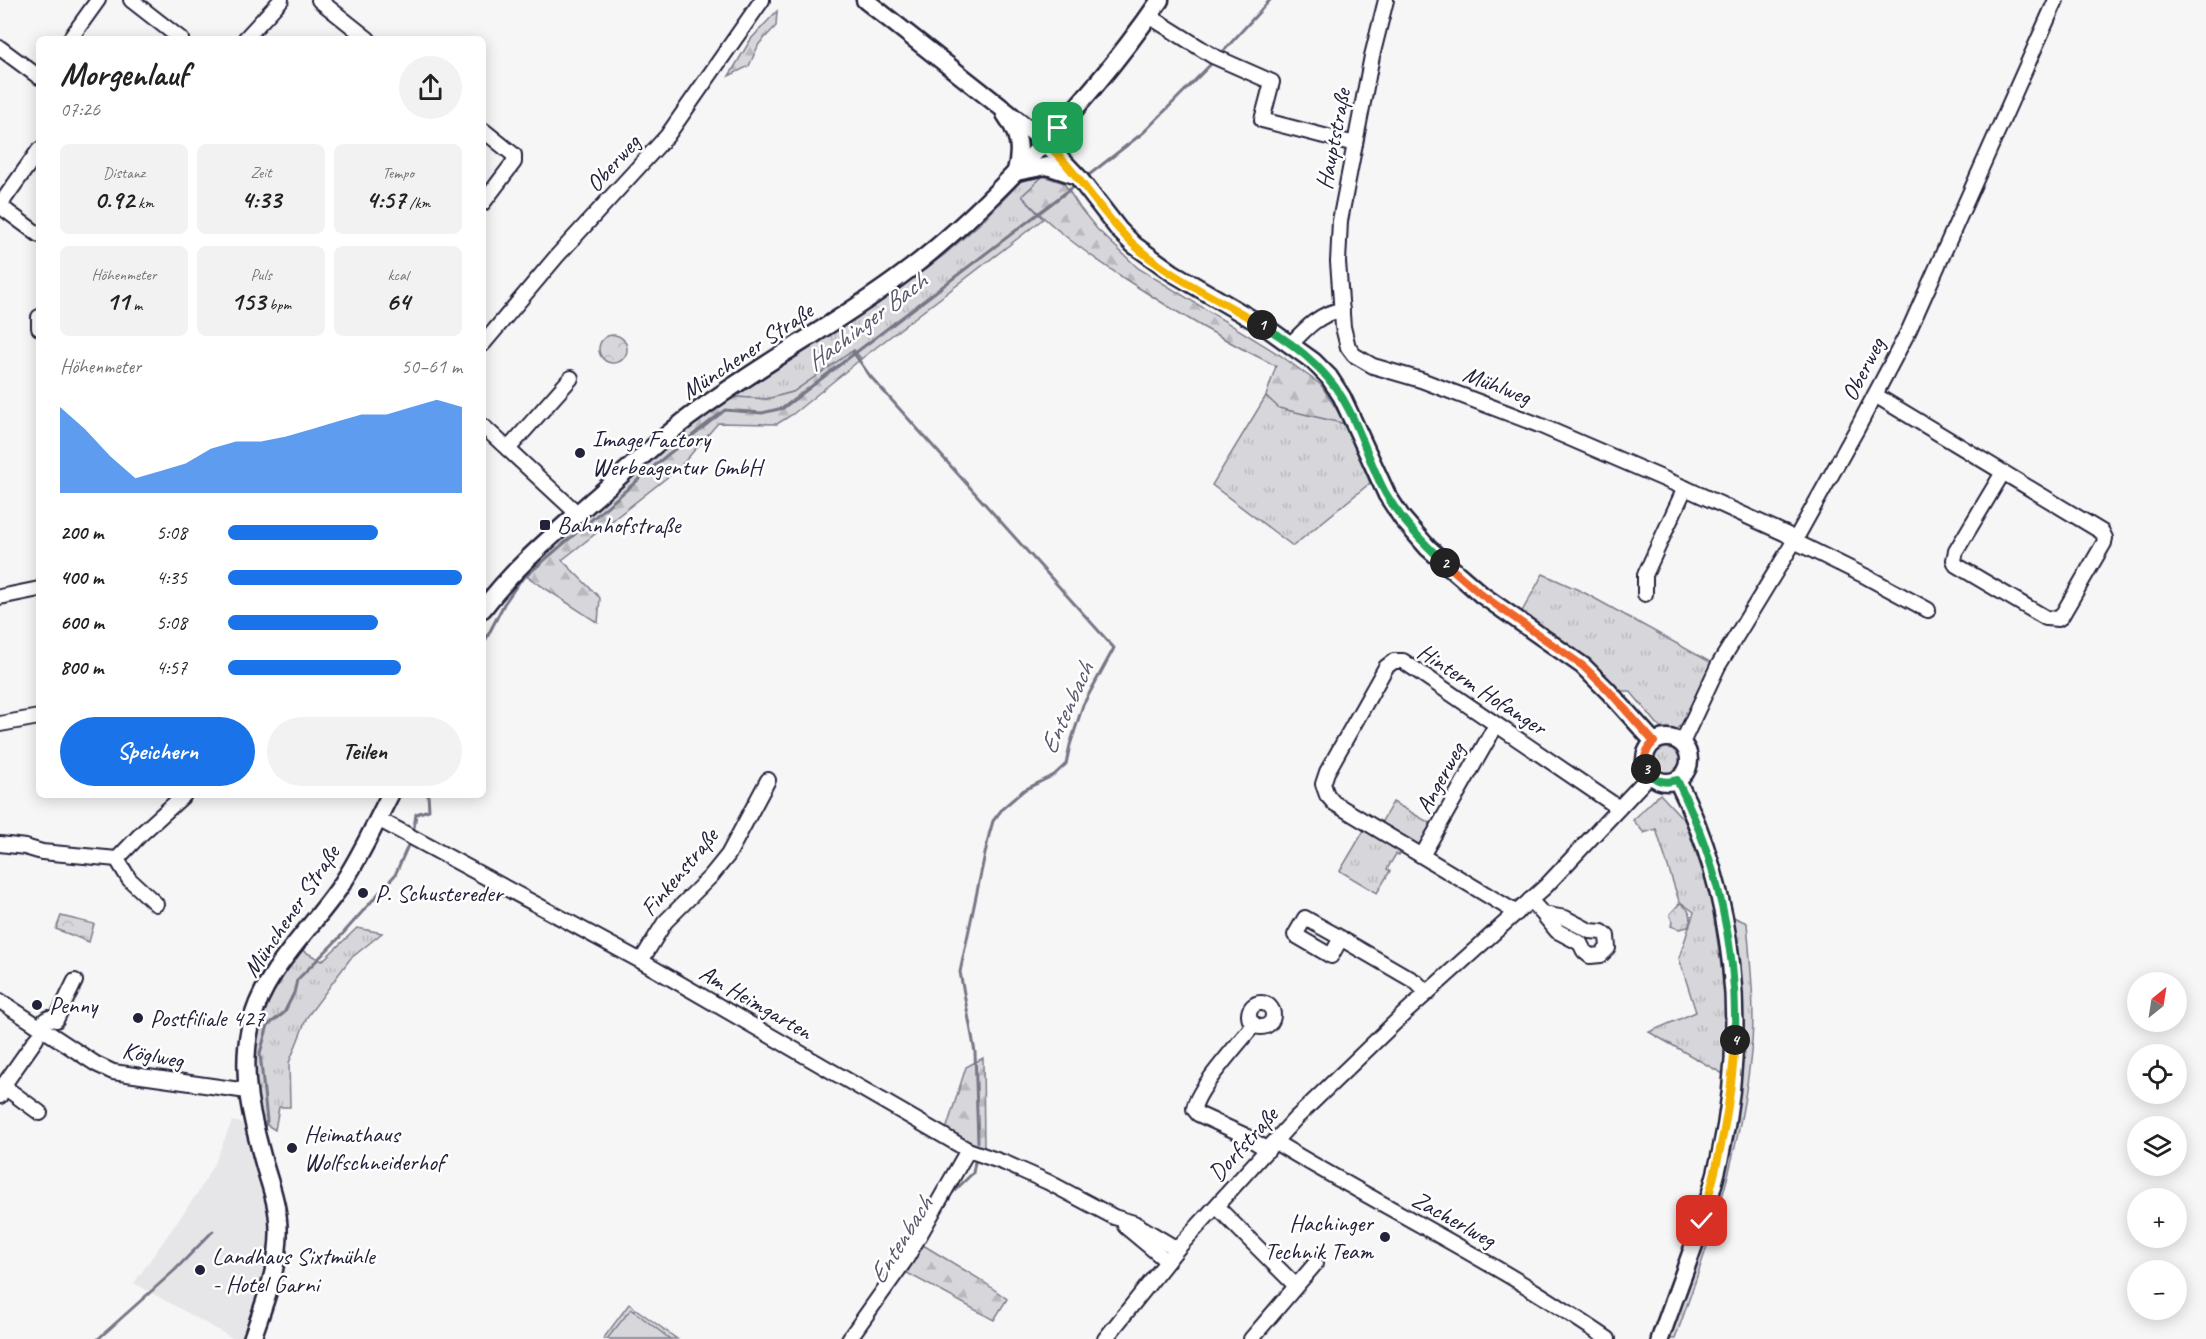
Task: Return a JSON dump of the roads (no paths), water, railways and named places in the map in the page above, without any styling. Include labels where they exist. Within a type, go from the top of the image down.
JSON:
[{"type":"main road","points":[[865,0],[1045,142],[1078,177],[1119,230],[1150,258],[1292,344],[1329,377],[1342,397],[1387,495],[1402,518],[1428,548],[1482,595],[1583,666],[1608,690],[1654,742]]},
{"type":"main road","name":"Münchener Straße","points":[[486,605],[508,577],[687,419],[895,280],[929,254],[975,213],[1045,142],[1115,62],[1160,0]]},
{"type":"main road","points":[[999,105],[1025,120],[1044,124],[1064,120]]},
{"type":"main road","points":[[999,105],[1011,122],[1019,144],[1020,154],[1016,172],[1047,166],[1078,177]]},
{"type":"main road","points":[[1666,737],[1682,743],[1687,749],[1689,763],[1683,776],[1677,780],[1663,782],[1650,775],[1645,757],[1649,746],[1666,737]]},
{"type":"main road","points":[[1660,1339],[1702,1221],[1719,1160],[1733,1083],[1736,1038],[1732,972],[1719,894],[1701,833],[1677,780]]},
{"type":"main road","name":"Münchener Straße","points":[[252,1339],[268,1289],[278,1241],[278,1220],[274,1197],[251,1116],[247,1091],[245,1073],[250,1027],[264,991],[339,889],[388,798]]},
{"type":"street","points":[[71,36],[98,0]]},
{"type":"street","points":[[131,0],[177,36]]},
{"type":"street","points":[[248,36],[281,0]]},
{"type":"street","points":[[319,0],[364,36]]},
{"type":"street","name":"Oberweg","points":[[486,340],[557,256],[667,136],[762,0]]},
{"type":"street","name":"Hauptstraße","points":[[1341,290],[1338,262],[1340,221],[1354,144],[1386,0]]},
{"type":"street","name":"Oberweg","points":[[1682,743],[1718,666],[1795,540],[1875,395],[1935,272],[2056,0]]},
{"type":"street","points":[[1149,16],[1217,58],[1272,82],[1262,120],[1354,144]]},
{"type":"street","points":[[0,48],[36,75]]},
{"type":"street","points":[[486,132],[514,155],[514,162],[486,199]]},
{"type":"street","points":[[36,154],[2,202],[3,208],[36,233]]},
{"type":"street","name":"Mühlweg","points":[[1341,290],[1343,327],[1348,347],[1360,360],[1501,410],[1685,488],[1786,534],[1928,610]]},
{"type":"street","points":[[1292,344],[1310,324],[1330,312],[1342,310]]},
{"type":"street","points":[[508,449],[571,378]]},
{"type":"street","points":[[1875,395],[2002,474],[2102,532],[2105,538],[2058,619],[2046,618],[1956,565],[1954,560],[1956,551],[2002,474]]},
{"type":"street","points":[[486,429],[578,514]]},
{"type":"street","points":[[1645,594],[1645,575],[1685,488]]},
{"type":"street","points":[[0,597],[36,590]]},
{"type":"street","name":"Hinterm Hofanger","points":[[1517,912],[1334,802],[1327,795],[1323,784],[1327,772],[1386,667],[1394,662],[1403,661],[1619,808]]},
{"type":"street","points":[[0,724],[36,718]]},
{"type":"street","name":"Angerweg","points":[[1423,854],[1496,725]]},
{"type":"street","name":"Dorfstraße","points":[[1106,1339],[1177,1249],[1322,1093],[1427,993],[1530,900],[1650,775]]},
{"type":"street","name":"Finkenstraße","points":[[641,961],[665,922],[711,876],[728,855],[768,780]]},
{"type":"street","points":[[0,844],[79,857],[117,859],[180,798]]},
{"type":"street","name":"Am Heimgarten","points":[[378,819],[641,961],[968,1150],[1048,1182],[1114,1217],[1134,1223],[1177,1249]]},
{"type":"street","points":[[117,859],[129,879],[156,904]]},
{"type":"street","points":[[1530,900],[1543,914]]},
{"type":"street","points":[[1341,938],[1416,982],[1427,993]]},
{"type":"street","points":[[45,1020],[49,1018],[56,1020],[75,981]]},
{"type":"street","name":"Köglweg","points":[[0,1001],[96,1064],[113,1072],[247,1091]]},
{"type":"street","name":"Zacherlweg","points":[[1254,1024],[1203,1089],[1195,1102],[1194,1109],[1198,1114],[1271,1146],[1416,1222],[1536,1292],[1608,1339]]},
{"type":"street","points":[[0,1101],[36,1039]]},
{"type":"street","points":[[7,1090],[40,1113]]},
{"type":"street","points":[[849,1339],[906,1259],[968,1150]]},
{"type":"street","points":[[1216,1207],[1295,1285]]},
{"type":"street","name":"Am Heimgarten","points":[[1114,1217],[1167,1261]]},
{"type":"street","points":[[1251,1339],[1315,1264]]},
{"type":"waterway","name":"Hachinger Bach","points":[[1220,55],[1270,0]]},
{"type":"waterway","name":"Hachinger Bach","points":[[1085,178],[1144,132],[1213,62]]},
{"type":"waterway","name":"Hachinger Bach","points":[[486,639],[504,604],[520,581],[666,456],[725,410],[762,413],[783,408],[1077,184]]},
{"type":"waterway","name":"Entenbach","points":[[853,352],[870,376],[1114,648],[1083,705],[1066,764],[1054,775],[1024,790],[1003,808],[993,821],[989,835],[960,972],[975,1052],[978,1142]]},
{"type":"waterway","name":"Hachinger Bach","points":[[413,835],[416,814],[429,810],[428,798]]},
{"type":"waterway","name":"Hachinger Bach","points":[[263,1129],[267,1121],[260,1053],[268,1025],[284,1013],[294,993],[297,980],[339,938],[395,875],[410,841]]},
{"type":"waterway","name":"Entenbach","points":[[949,1196],[973,1173],[975,1162]]},
{"type":"waterway","name":"Hachinger Bach","points":[[98,1339],[175,1270],[213,1231]]},
{"type":"place","name":"Image Factory Werbeagentur GmbH","points":[[580,453]]},
{"type":"place","name":"Bahnhofstraße","points":[[545,525]]},
{"type":"place","name":"P. Schustereder","points":[[363,893]]},
{"type":"place","name":"Penny","points":[[37,1005]]},
{"type":"place","name":"Postfiliale 427","points":[[138,1018]]},
{"type":"place","name":"Heimathaus Wolfschneiderhof","points":[[292,1148]]},
{"type":"place","name":"Hachinger Technik Team","points":[[1385,1237]]},
{"type":"place","name":"Landhaus Sixtmühle - Hotel Garni","points":[[200,1270]]}]
